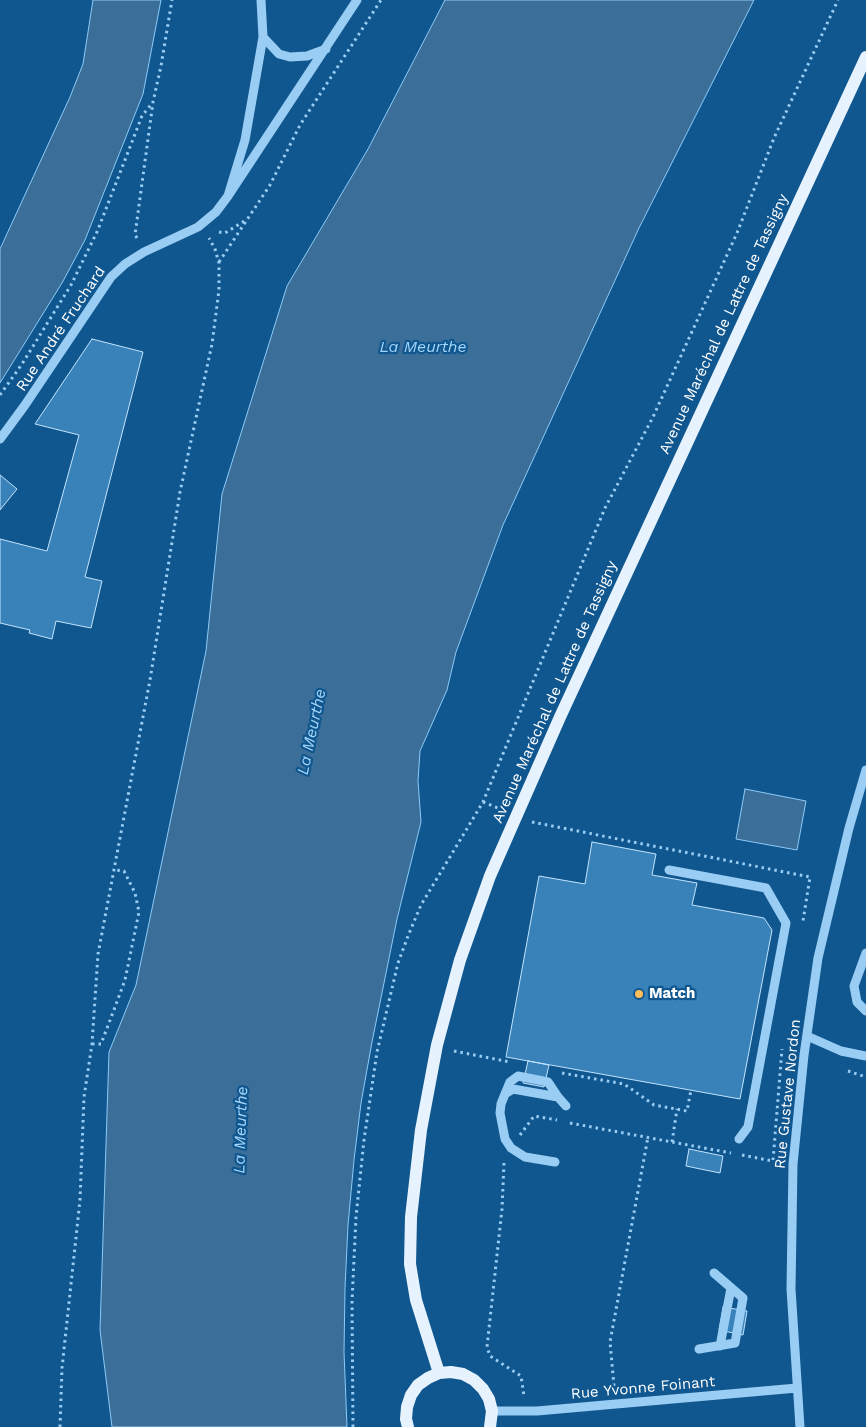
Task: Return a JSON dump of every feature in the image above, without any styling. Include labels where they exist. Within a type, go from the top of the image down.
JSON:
[{"type":"main road","name":"Avenue Maréchal de Lattre de Tassigny","points":[[439,1373],[416,1300],[410,1264],[411,1217],[421,1130],[436,1048],[460,960],[490,876],[560,717],[866,57]]},
{"type":"main road","points":[[408,1427],[406,1406],[418,1385],[439,1373],[451,1372],[463,1374],[474,1380],[483,1389],[492,1411],[490,1427]]},
{"type":"street","name":"Rue André Fruchard","points":[[228,196],[245,140],[263,37],[260,0]]},
{"type":"street","name":"Rue André Fruchard","points":[[0,439],[31,398],[111,277],[124,264],[144,252],[198,227],[216,212],[357,0]]},
{"type":"street","points":[[263,37],[279,54],[290,57],[307,56],[326,49]]},
{"type":"street","name":"Rue Gustave Nordon","points":[[800,1427],[791,1289],[793,1164],[807,1036],[818,958],[848,828],[866,770]]},
{"type":"street","points":[[669,870],[766,888],[786,923],[748,1127],[739,1139]]},
{"type":"street","points":[[866,953],[854,986],[857,1002],[866,1011]]},
{"type":"street","points":[[807,1036],[841,1051],[866,1056]]},
{"type":"street","points":[[555,1162],[526,1156],[511,1148],[504,1138],[500,1113],[510,1082],[518,1076],[548,1082],[566,1106]]},
{"type":"street","points":[[505,1094],[512,1089],[558,1097]]},
{"type":"street","points":[[699,1350],[734,1343],[743,1298],[714,1272]]},
{"type":"street","points":[[720,1346],[731,1288]]},
{"type":"street","name":"Rue Yvonne Foinant","points":[[492,1411],[525,1411],[797,1388]]},
{"type":"path","points":[[144,252],[135,235],[153,102],[172,0]]},
{"type":"path","points":[[219,263],[270,185],[300,125],[381,0]]},
{"type":"path","points":[[353,1427],[352,1302],[356,1218],[364,1140],[377,1052],[398,963],[421,905],[483,802],[605,508],[653,417],[737,233],[774,138],[838,0]]},
{"type":"path","points":[[0,395],[22,364],[71,285],[97,232],[142,116],[153,102]]},
{"type":"path","points":[[60,1427],[62,1368],[80,1200],[84,1097],[92,1044],[98,954],[116,870],[150,680],[180,492],[212,344],[219,290],[219,263],[215,249],[207,235],[198,227]]},
{"type":"path","points":[[92,1044],[101,1044],[125,980],[139,912],[135,893],[124,871],[116,870]]},
{"type":"path","points":[[436,1048],[511,1062]]},
{"type":"path","points":[[525,1411],[521,1376],[490,1356],[487,1347],[502,1209],[504,1157],[534,1116],[773,1161],[782,1050]]},
{"type":"path","points":[[557,1072],[624,1084],[654,1104],[687,1111],[691,1090]]},
{"type":"path","points":[[672,1142],[677,1109]]},
{"type":"path","points":[[614,1386],[610,1342],[648,1137]]},
{"type":"water","points":[[93,0],[161,0],[143,94],[85,240],[62,283],[0,383],[0,249],[70,97],[83,64]]},
{"type":"water","name":"La Meurthe","points":[[445,0],[754,0],[639,228],[503,525],[456,652],[447,690],[420,751],[418,781],[421,822],[397,919],[372,1042],[361,1103],[354,1160],[345,1288],[344,1352],[347,1427],[112,1427],[100,1330],[109,1052],[136,985],[206,651],[222,494],[287,286],[368,149]]},
{"type":"water","points":[[745,789],[806,801],[797,850],[736,839]]},
{"type":"building","points":[[92,339],[143,352],[85,577],[102,581],[91,628],[56,621],[52,639],[29,633],[30,630],[0,623],[0,539],[47,551],[79,435],[35,424]]},
{"type":"building","points":[[0,475],[17,489],[0,510]]},
{"type":"building","name":"Match","points":[[592,842],[656,854],[652,875],[697,883],[692,905],[764,918],[772,930],[740,1099],[506,1057],[539,876],[585,884]]},
{"type":"building","points":[[528,1061],[549,1065],[544,1087],[523,1083]]},
{"type":"building","points":[[689,1149],[723,1156],[720,1173],[686,1166]]},
{"type":"building","points":[[723,1307],[747,1311],[743,1335],[719,1330]]},
{"type":"place","name":"Match","points":[[639,994]]}]
